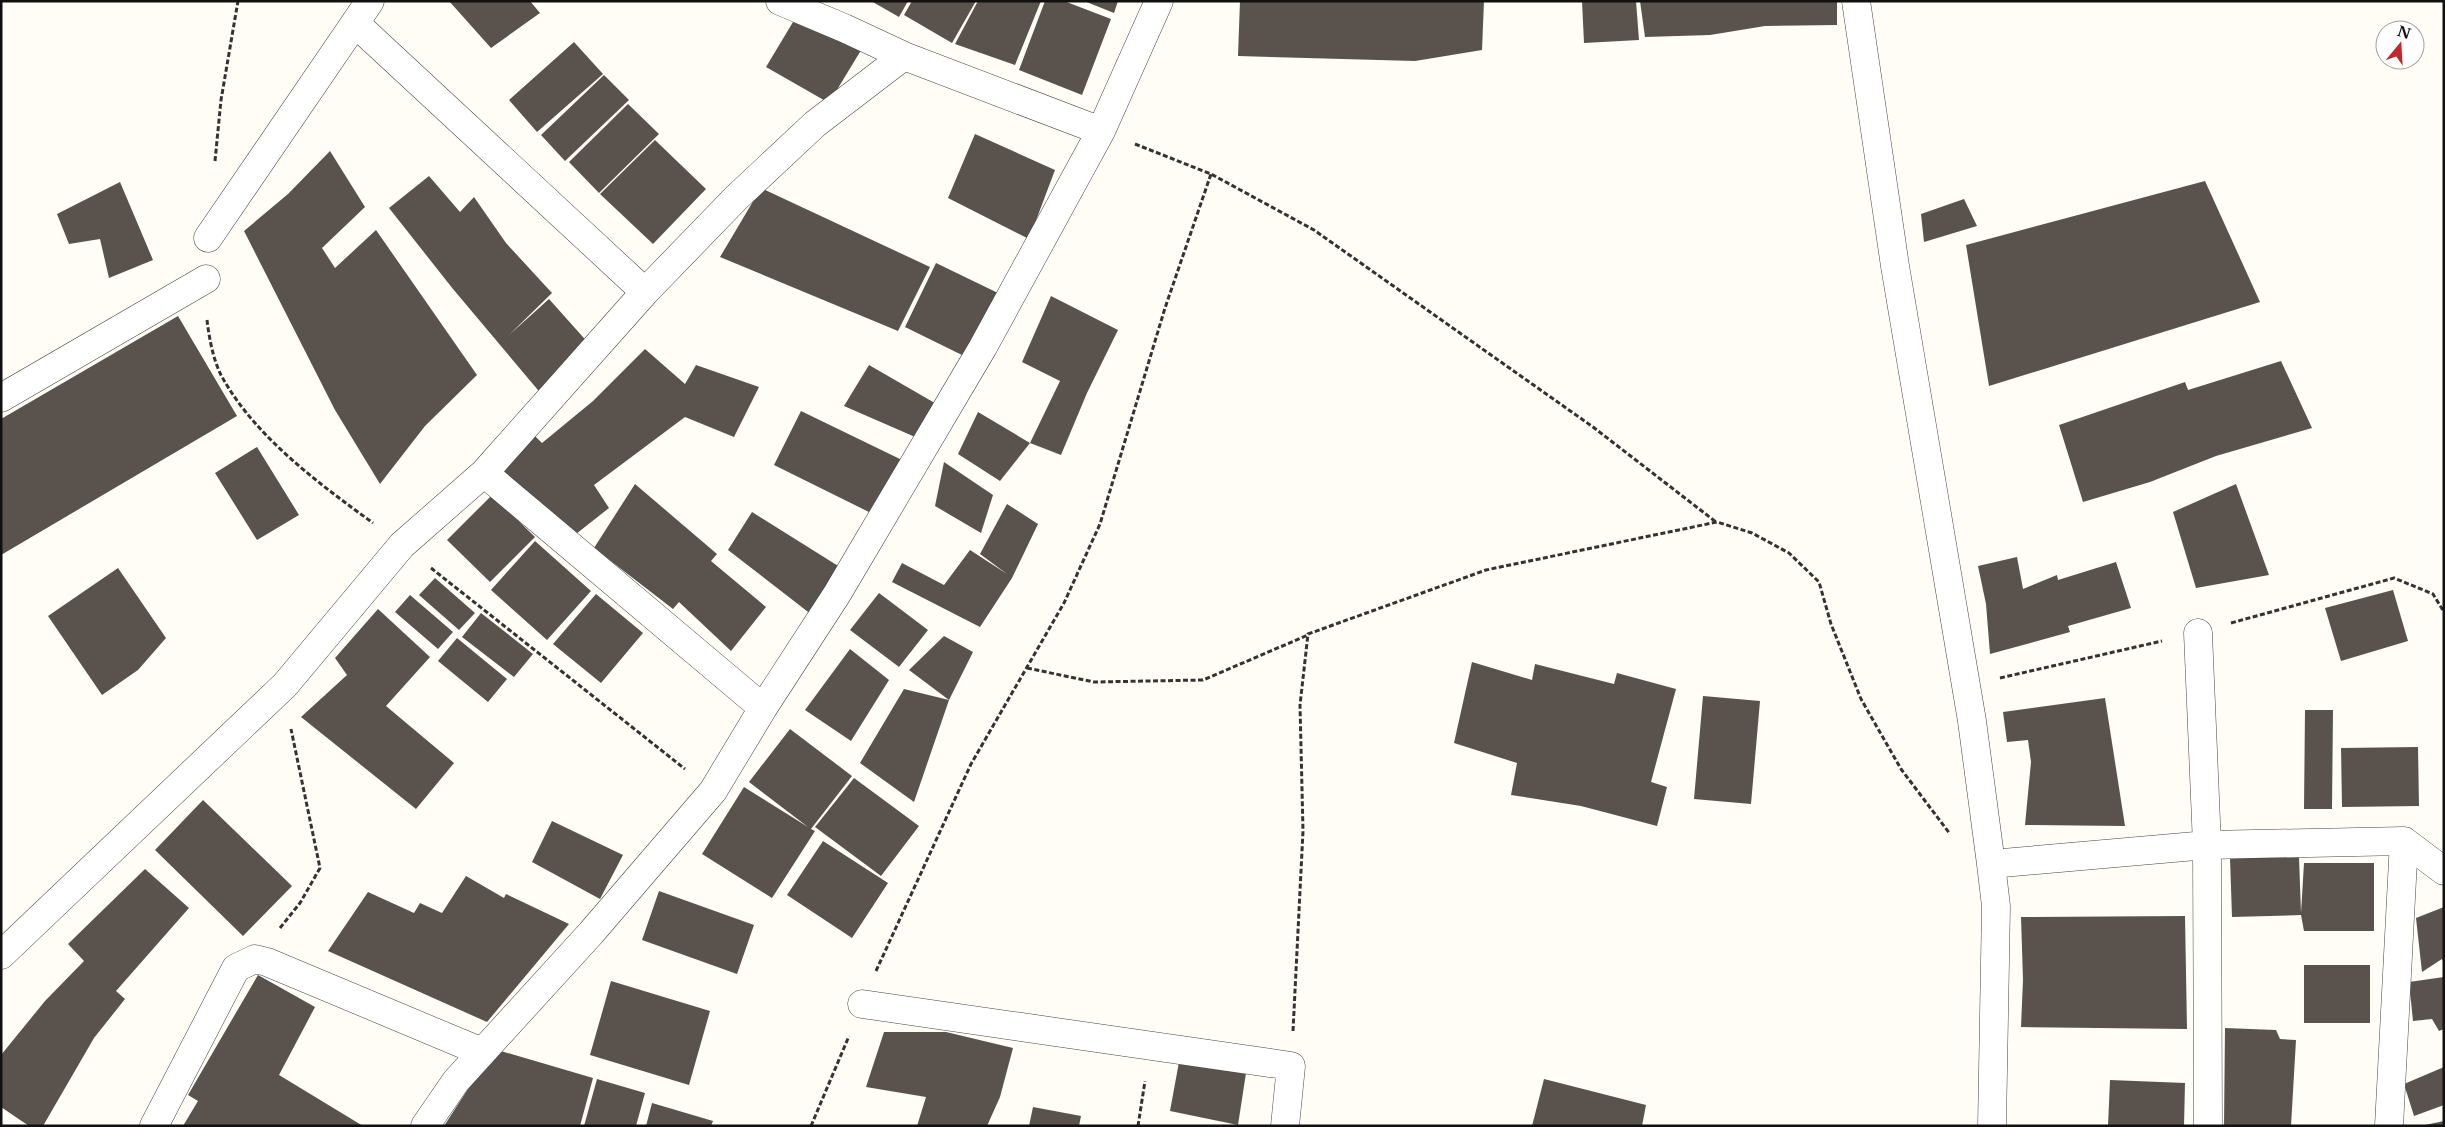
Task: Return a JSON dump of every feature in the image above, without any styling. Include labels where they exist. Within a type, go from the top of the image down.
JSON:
[{"type":"street","points":[[208,238],[370,1]]},
{"type":"street","points":[[780,1],[904,56],[1100,131]]},
{"type":"street","points":[[424,1126],[456,1081],[591,933],[713,791],[763,708],[838,594],[983,347],[1100,131],[1159,1]]},
{"type":"street","points":[[1856,1],[1895,266],[1972,721],[1991,864],[1996,906],[1992,1126]]},
{"type":"street","points":[[355,23],[645,292]]},
{"type":"street","points":[[1,955],[285,685],[402,545],[484,473],[645,292],[736,198],[815,124],[904,56]]},
{"type":"street","points":[[1,398],[206,279]]},
{"type":"street","points":[[484,473],[763,708]]},
{"type":"street","points":[[2198,633],[2207,845],[2208,1126]]},
{"type":"street","points":[[1991,864],[2207,845],[2404,841],[2444,871]]},
{"type":"street","points":[[2390,1126],[2404,841]]},
{"type":"street","points":[[154,1126],[236,968],[254,959],[267,962],[482,1052]]},
{"type":"street","points":[[862,1004],[1292,1066],[1285,1126]]},
{"type":"path","points":[[214,169],[221,100],[238,1]]},
{"type":"path","points":[[1100,131],[1211,174],[1314,230],[1593,427],[1717,522],[1752,533],[1789,553],[1819,582],[1831,624],[1861,699],[1901,769],[1949,834],[1966,851],[1991,864]]},
{"type":"path","points":[[811,1126],[862,1004],[971,764],[1064,603],[1100,524],[1165,308],[1211,174]]},
{"type":"path","points":[[206,279],[205,304],[208,336],[220,374],[250,416],[310,477],[402,545],[713,791]]},
{"type":"path","points":[[1026,668],[1094,682],[1203,680],[1308,634],[1486,570],[1717,522]]},
{"type":"path","points":[[1292,1066],[1304,832],[1300,705],[1308,634]]},
{"type":"path","points":[[254,959],[300,903],[320,868],[287,710],[285,685]]},
{"type":"path","points":[[1138,1126],[1150,1046]]},
{"type":"building","points":[[449,1],[530,1],[540,13],[491,48]]},
{"type":"building","points":[[871,1],[908,1],[899,17]]},
{"type":"building","points":[[912,1],[976,1],[952,43],[904,15]]},
{"type":"building","points":[[978,1],[1041,1],[1015,65],[955,44]]},
{"type":"building","points":[[1045,1],[1064,1],[1111,19],[1082,95],[1019,70]]},
{"type":"building","points":[[1084,1],[1118,1],[1114,13]]},
{"type":"building","points":[[1240,1],[1484,1],[1482,50],[1415,61],[1238,56]]},
{"type":"building","points":[[1582,1],[1636,1],[1639,40],[1584,43]]},
{"type":"building","points":[[1640,1],[1837,1],[1837,25],[1765,26],[1710,35],[1645,37]]},
{"type":"building","points":[[799,12],[866,42],[829,103],[766,67]]},
{"type":"building","points":[[574,42],[603,74],[537,132],[509,100]]},
{"type":"building","points":[[604,75],[629,100],[565,161],[541,135]]},
{"type":"building","points":[[628,104],[659,134],[599,193],[569,162]]},
{"type":"building","points":[[975,134],[1055,170],[1029,239],[948,198]]},
{"type":"building","points":[[655,140],[706,189],[653,244],[600,194]]},
{"type":"building","points":[[330,151],[365,207],[322,248],[335,268],[376,230],[477,375],[425,426],[380,484],[335,410],[244,231],[288,194]]},
{"type":"building","points":[[429,176],[460,212],[474,197],[506,243],[552,293],[509,335],[549,299],[591,346],[543,396],[453,289],[389,208]]},
{"type":"building","points":[[2205,181],[2260,302],[1989,386],[1966,245]]},
{"type":"building","points":[[120,182],[153,260],[109,278],[100,239],[69,244],[57,214]]},
{"type":"building","points":[[761,188],[930,267],[898,331],[720,257]]},
{"type":"building","points":[[1964,199],[1977,226],[1924,242],[1921,214]]},
{"type":"building","points":[[936,263],[998,293],[966,357],[905,327]]},
{"type":"building","points":[[1051,296],[1118,330],[1087,393],[1061,455],[1030,443],[1060,381],[1022,362]]},
{"type":"building","points":[[178,316],[237,416],[1,555],[1,419]]},
{"type":"building","points":[[645,349],[685,384],[696,365],[759,387],[734,437],[685,417],[594,485],[609,508],[576,534],[496,468],[532,433],[542,443],[593,401]]},
{"type":"building","points":[[2281,361],[2312,428],[2216,456],[2150,482],[2083,502],[2059,425],[2185,382],[2188,390]]},
{"type":"building","points":[[869,365],[940,406],[922,440],[844,406]]},
{"type":"building","points":[[801,411],[902,460],[875,515],[774,465]]},
{"type":"building","points":[[978,412],[1030,443],[1000,481],[958,454]]},
{"type":"building","points":[[257,447],[299,515],[257,540],[215,473]]},
{"type":"building","points":[[944,462],[993,495],[981,533],[935,506]]},
{"type":"building","points":[[635,484],[717,554],[711,561],[766,607],[731,651],[679,602],[673,609],[594,548]]},
{"type":"building","points":[[2236,484],[2269,575],[2196,588],[2173,512]]},
{"type":"building","points":[[492,495],[535,537],[490,582],[447,540]]},
{"type":"building","points":[[1007,504],[1038,524],[1012,578],[980,627],[892,582],[902,563],[944,585],[970,550],[1007,574],[980,554]]},
{"type":"building","points":[[752,512],[843,569],[812,615],[728,550]]},
{"type":"building","points":[[535,541],[591,591],[547,640],[491,590]]},
{"type":"building","points":[[2017,557],[2023,589],[2057,575],[2058,580],[2116,562],[2131,608],[2068,626],[2070,632],[1990,654],[1986,604],[1978,566]]},
{"type":"building","points":[[118,568],[166,638],[138,670],[102,695],[48,616]]},
{"type":"building","points":[[435,578],[475,613],[459,630],[419,595]]},
{"type":"building","points":[[2393,590],[2408,641],[2341,661],[2325,608]]},
{"type":"building","points":[[879,593],[928,630],[899,667],[850,630]]},
{"type":"building","points":[[596,594],[643,633],[601,683],[553,644]]},
{"type":"building","points":[[410,595],[453,632],[438,649],[395,612]]},
{"type":"building","points":[[378,609],[430,657],[386,706],[454,763],[416,809],[301,717],[347,675],[335,658]]},
{"type":"building","points":[[481,613],[533,654],[514,677],[462,637]]},
{"type":"building","points":[[944,636],[973,652],[949,700],[909,670]]},
{"type":"building","points":[[457,638],[507,679],[488,702],[438,661]]},
{"type":"building","points":[[850,649],[889,680],[851,741],[805,710]]},
{"type":"building","points":[[1472,662],[1532,680],[1535,664],[1614,684],[1617,673],[1676,689],[1651,782],[1667,787],[1657,826],[1581,806],[1511,795],[1517,763],[1454,743]]},
{"type":"building","points":[[904,689],[949,700],[914,802],[860,763]]},
{"type":"building","points":[[1703,696],[1760,701],[1751,804],[1694,799]]},
{"type":"building","points":[[2105,698],[2125,826],[2025,825],[2031,762],[2028,740],[2007,742],[2003,712]]},
{"type":"building","points":[[2305,710],[2333,710],[2332,809],[2304,809]]},
{"type":"building","points":[[790,729],[852,776],[811,829],[815,831],[772,898],[702,854],[744,787],[808,827],[749,782]]},
{"type":"building","points":[[2418,747],[2419,806],[2342,807],[2341,748]]},
{"type":"building","points":[[854,778],[919,826],[881,876],[815,827]]},
{"type":"building","points":[[203,800],[292,886],[243,936],[155,850]]},
{"type":"building","points":[[552,821],[623,855],[600,899],[532,862]]},
{"type":"building","points":[[823,841],[888,883],[852,938],[787,895]]},
{"type":"building","points":[[2299,857],[2301,913],[2304,863],[2374,863],[2374,931],[2304,931],[2301,915],[2232,917],[2230,858]]},
{"type":"building","points":[[145,869],[189,908],[116,991],[125,999],[94,1038],[43,1126],[29,1126],[1,1107],[1,1055],[45,1001],[84,961],[68,944]]},
{"type":"building","points":[[466,876],[504,898],[506,894],[569,924],[487,1022],[328,951],[368,892],[414,913],[420,903],[442,913]]},
{"type":"building","points":[[659,891],[754,925],[737,974],[642,940]]},
{"type":"building","points":[[2444,907],[2444,963],[2442,959],[2422,972],[2416,918]]},
{"type":"building","points":[[2185,916],[2187,1029],[2021,1027],[2023,980],[2021,917]]},
{"type":"building","points":[[2304,965],[2370,965],[2370,1023],[2304,1023]]},
{"type":"building","points":[[258,975],[315,1007],[279,1075],[363,1126],[183,1126],[198,1101],[188,1095]]},
{"type":"building","points":[[2444,977],[2444,1029],[2439,1031],[2432,1019],[2413,1021],[2409,982]]},
{"type":"building","points":[[611,981],[710,1011],[689,1085],[590,1055]]},
{"type":"building","points":[[2225,1028],[2276,1030],[2280,1039],[2296,1040],[2291,1126],[2224,1126]]},
{"type":"building","points":[[884,1032],[946,1032],[1013,1048],[1000,1097],[987,1126],[917,1126],[926,1097],[866,1087]]},
{"type":"building","points":[[494,1049],[593,1078],[580,1126],[444,1126]]},
{"type":"building","points":[[1179,1062],[1246,1073],[1238,1125],[1170,1111]]},
{"type":"building","points":[[2444,1067],[2444,1105],[2414,1116],[2404,1084]]},
{"type":"building","points":[[597,1079],[645,1093],[636,1126],[584,1126]]},
{"type":"building","points":[[1544,1079],[1646,1105],[1642,1126],[1532,1126]]},
{"type":"building","points":[[2110,1080],[2185,1083],[2184,1126],[2108,1126]]},
{"type":"building","points":[[652,1103],[713,1121],[711,1126],[646,1126]]},
{"type":"building","points":[[1033,1107],[1081,1116],[1079,1126],[1029,1126]]},
{"type":"building","points":[[2444,1121],[2444,1126],[2425,1126],[2425,1125]]}]
